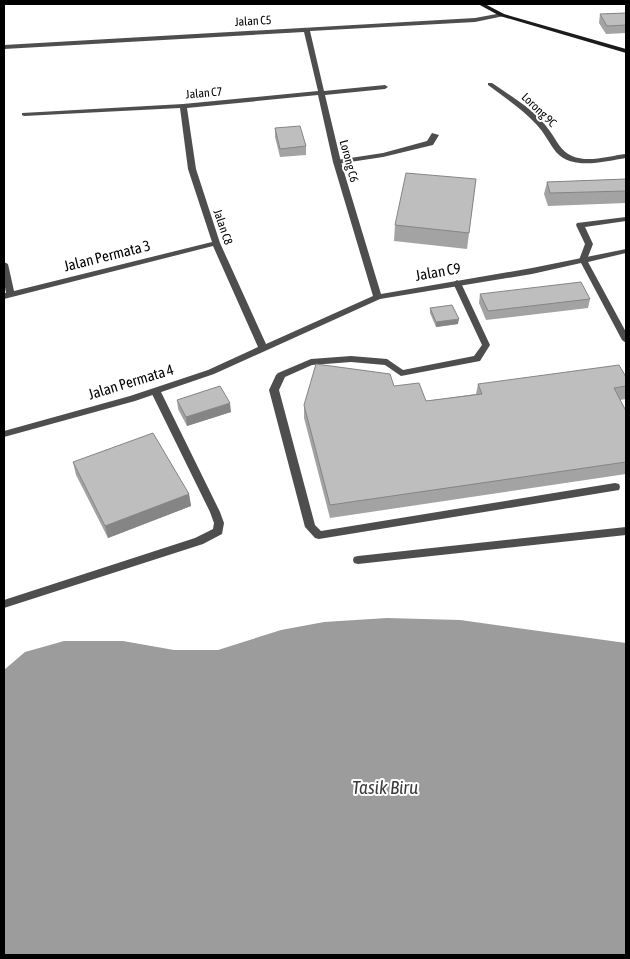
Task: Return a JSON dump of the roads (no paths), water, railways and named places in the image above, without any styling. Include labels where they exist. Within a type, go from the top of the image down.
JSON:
[{"type":"main road","points":[[481,4],[502,15],[626,51]]},
{"type":"street","name":"Jalan C5","points":[[4,47],[475,20],[502,15]]},
{"type":"street","name":"Lorong C6","points":[[307,30],[337,162],[378,297]]},
{"type":"street","name":"Lorong 9C","points":[[490,84],[521,106],[543,127],[562,155],[572,160],[592,161],[626,156]]},
{"type":"street","name":"Jalan C7","points":[[24,114],[183,106],[385,87]]},
{"type":"street","name":"Jalan C8","points":[[183,106],[192,169],[216,243],[263,348]]},
{"type":"street","points":[[337,162],[383,155],[430,143],[435,135]]},
{"type":"street","points":[[626,220],[580,225],[589,244],[582,260],[626,340]]},
{"type":"street","name":"Jalan Permata 3","points":[[7,295],[216,243]]},
{"type":"street","name":"Jalan C9","points":[[263,348],[378,297],[626,251]]},
{"type":"street","points":[[4,264],[7,295]]},
{"type":"street","points":[[457,283],[486,345],[477,359],[402,373],[387,362],[351,359],[311,362],[281,375],[274,390],[310,527],[319,535],[615,487]]},
{"type":"street","name":"Jalan Permata 4","points":[[4,434],[156,392],[211,372],[263,348]]},
{"type":"street","points":[[4,604],[199,541],[218,531],[219,523],[215,512],[156,392]]},
{"type":"street","points":[[358,560],[626,532]]},
{"type":"water","name":"Tasik Biru","points":[[387,618],[460,620],[626,643],[626,955],[4,955],[4,670],[25,652],[64,641],[123,641],[174,650],[218,650],[281,630],[324,622]]}]
